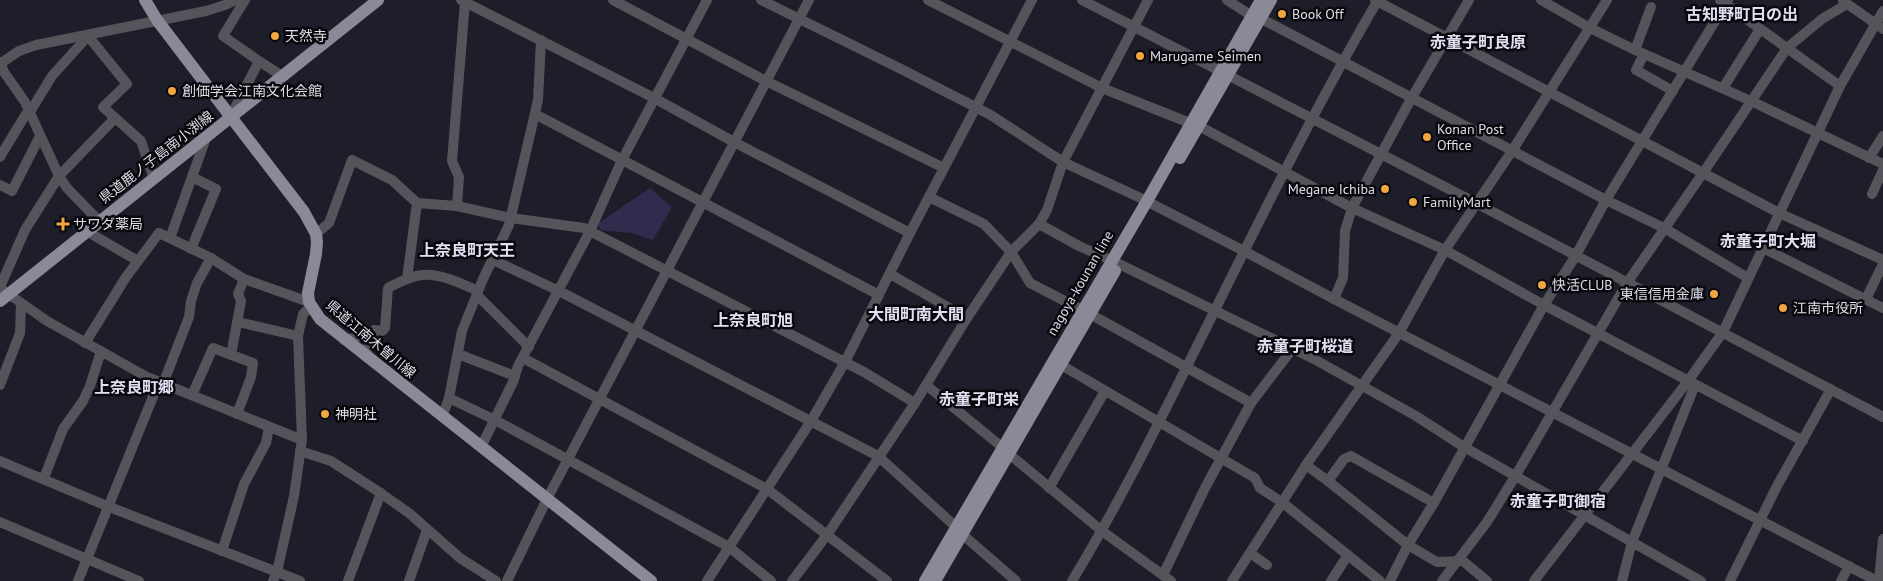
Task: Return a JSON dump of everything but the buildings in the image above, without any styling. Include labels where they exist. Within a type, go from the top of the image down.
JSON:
[{"type":"main road","points":[[145,0],[158,20],[304,212],[316,234]]},
{"type":"main road","name":"県道鹿ノ子島南小渕線","points":[[2,293],[88,232],[378,0]]},
{"type":"main road","name":"nagoya-kounan line","points":[[1256,17],[1261,0]]},
{"type":"main road","name":"nagoya-kounan line","points":[[925,581],[959,530],[1006,451],[1256,17],[1271,0]]},
{"type":"main road","name":"県道江南木曽川線","points":[[316,234],[316,254],[308,293],[310,304],[320,319],[344,340],[652,581]]},
{"type":"main road","name":"nagoya-kounan line","points":[[935,581],[959,530]]},
{"type":"street","points":[[99,222],[67,188],[59,176],[30,111],[0,63],[19,50],[36,45],[206,11],[235,0]]},
{"type":"street","points":[[244,0],[223,36],[282,76]]},
{"type":"street","points":[[613,0],[766,81],[944,168]]},
{"type":"street","points":[[481,447],[523,358],[590,231],[622,160],[707,0]]},
{"type":"street","points":[[762,0],[976,108],[1063,162],[1149,202],[1244,250],[1399,333],[1878,581],[1883,539]]},
{"type":"street","points":[[507,581],[568,459],[809,0]]},
{"type":"street","points":[[928,0],[1102,88],[1195,124],[1352,208],[1445,250],[1598,334],[1802,441]]},
{"type":"street","points":[[707,581],[811,420],[845,362],[1032,0]]},
{"type":"street","points":[[1082,0],[1382,154],[1883,417]]},
{"type":"street","points":[[792,581],[827,535],[915,403],[1010,252],[1038,224],[1047,210],[1063,162],[1148,0]]},
{"type":"street","points":[[1227,0],[1411,99],[1664,228],[1748,278]]},
{"type":"street","points":[[1072,581],[1102,531],[1159,423],[1284,172],[1376,0],[1779,213],[1883,262],[1866,299]]},
{"type":"street","points":[[1334,299],[1343,278],[1345,231],[1352,208],[1411,99],[1469,0]]},
{"type":"street","points":[[1541,0],[1590,28],[1640,52],[1723,88],[1883,164]]},
{"type":"street","points":[[1236,580],[1250,553],[1306,465],[1399,333],[1445,250],[1512,151],[1607,0]]},
{"type":"street","points":[[457,206],[459,177],[452,161],[463,1],[656,99],[734,142],[910,233]]},
{"type":"street","points":[[1390,581],[1408,545],[1434,503],[1544,305],[1575,257],[1606,200],[1673,91],[1724,1],[1840,86]]},
{"type":"street","points":[[1442,581],[1486,522],[1516,475],[1627,283],[1786,48],[1844,2],[1879,26]]},
{"type":"street","points":[[1652,7],[1636,70],[1673,91]]},
{"type":"street","points":[[1534,581],[1632,454],[1692,383],[1723,332],[1817,132],[1840,86],[1879,26],[1883,11]]},
{"type":"street","points":[[1723,88],[1760,29]]},
{"type":"street","points":[[0,157],[52,76],[88,36]]},
{"type":"street","points":[[88,36],[127,84],[103,107],[141,141],[154,179]]},
{"type":"street","points":[[442,417],[449,398],[462,331],[511,218],[538,100],[541,40]]},
{"type":"street","points":[[231,117],[259,61]]},
{"type":"street","points":[[534,114],[879,295]]},
{"type":"street","points":[[115,118],[59,176],[25,230],[2,293],[85,343],[161,383],[302,440]]},
{"type":"street","points":[[0,185],[12,192],[40,136]]},
{"type":"street","points":[[1869,158],[1883,136]]},
{"type":"street","points":[[170,238],[206,138]]},
{"type":"street","points":[[316,234],[329,223],[352,160],[392,180],[418,203],[457,206],[511,218],[573,225],[590,231],[845,362],[915,403]]},
{"type":"street","points":[[1872,194],[1883,170]]},
{"type":"street","points":[[191,249],[216,188],[192,177]]},
{"type":"street","points":[[929,197],[984,224],[1010,252],[1030,283],[1187,367],[1251,404]]},
{"type":"street","points":[[407,279],[418,203]]},
{"type":"street","points":[[1038,224],[1079,246],[1293,348],[1416,416],[1464,446],[1701,581]]},
{"type":"street","points":[[88,232],[138,261]]},
{"type":"street","points":[[85,343],[138,261],[159,233],[211,258],[244,279],[310,304],[303,314],[298,336],[302,440],[294,496],[275,576]]},
{"type":"street","points":[[1763,248],[1883,308]]},
{"type":"street","points":[[78,581],[107,506],[189,317],[191,301],[197,283],[211,258]]},
{"type":"street","points":[[493,260],[559,291],[878,456],[1016,581]]},
{"type":"street","points":[[890,274],[967,318]]},
{"type":"street","points":[[344,340],[369,334],[374,330],[382,331],[385,328],[388,288],[407,279],[422,275],[451,279],[478,293],[529,347]]},
{"type":"street","points":[[231,355],[241,301],[238,294],[244,279]]},
{"type":"street","points":[[0,386],[20,333],[22,304]]},
{"type":"street","points":[[238,322],[298,336]]},
{"type":"street","points":[[366,357],[369,334]]},
{"type":"street","points":[[192,395],[213,348],[253,363],[251,377],[237,414]]},
{"type":"street","points":[[926,385],[1102,531],[1167,578],[1221,459],[1251,404],[1293,348]]},
{"type":"street","points":[[44,478],[63,429],[83,401],[90,386],[101,351]]},
{"type":"street","points":[[458,354],[515,376]]},
{"type":"street","points":[[523,358],[767,489],[887,581]]},
{"type":"street","points":[[1057,362],[1255,478],[1260,488],[1283,503],[1380,581]]},
{"type":"street","points":[[1622,581],[1632,542],[1692,383]]},
{"type":"street","points":[[1730,581],[1777,486],[1831,389]]},
{"type":"street","points":[[1049,488],[1105,391]]},
{"type":"street","points":[[449,398],[495,420],[729,547],[771,581]]},
{"type":"street","points":[[222,551],[244,484],[266,443],[269,426]]},
{"type":"street","points":[[300,451],[331,461],[381,493],[409,513],[460,558],[496,581]]},
{"type":"street","points":[[1328,481],[1344,459],[1351,456],[1434,503]]},
{"type":"street","points":[[0,461],[107,506],[222,551],[275,576],[300,581]]},
{"type":"street","points":[[1306,465],[1408,545],[1436,562],[1463,561],[1487,581]]},
{"type":"street","points":[[348,581],[381,493]]},
{"type":"street","points":[[0,522],[140,581]]},
{"type":"street","points":[[409,581],[427,530]]},
{"type":"street","points":[[1250,553],[1267,565]]},
{"type":"street","points":[[1331,581],[1348,555]]},
{"type":"street","points":[[1841,581],[1849,566]]},
{"type":"shaded area","points":[[650,188],[672,207],[653,240],[632,233],[601,230],[597,224]]},
{"type":"place","name":"Book Off","points":[[1282,14]]},
{"type":"place","name":"天然寺","points":[[275,36]]},
{"type":"place","name":"Marugame Seimen","points":[[1140,56]]},
{"type":"place","name":"創価学会江南文化会館","points":[[172,91]]},
{"type":"place","name":"Konan Post Office","points":[[1427,137]]},
{"type":"place","name":"Megane Ichiba","points":[[1385,189]]},
{"type":"place","name":"FamilyMart","points":[[1413,202]]},
{"type":"place","name":"サワダ薬局","points":[[63,224]]},
{"type":"place","name":"快活CLUB","points":[[1542,285]]},
{"type":"place","name":"東信信用金庫","points":[[1714,294]]},
{"type":"place","name":"江南市役所","points":[[1783,308]]},
{"type":"place","name":"神明社","points":[[325,414]]},
{"type":"district","name":"古知野町日の出","points":[[1742,14]]},
{"type":"district","name":"赤童子町良原","points":[[1478,42]]},
{"type":"district","name":"赤童子町大堀","points":[[1768,241]]},
{"type":"district","name":"上奈良町天王","points":[[467,250]]},
{"type":"district","name":"大間町南大間","points":[[916,314]]},
{"type":"district","name":"上奈良町旭","points":[[753,320]]},
{"type":"district","name":"赤童子町桜道","points":[[1305,346]]},
{"type":"district","name":"上奈良町郷","points":[[134,387]]},
{"type":"district","name":"赤童子町栄","points":[[979,399]]},
{"type":"district","name":"赤童子町御宿","points":[[1558,501]]}]
